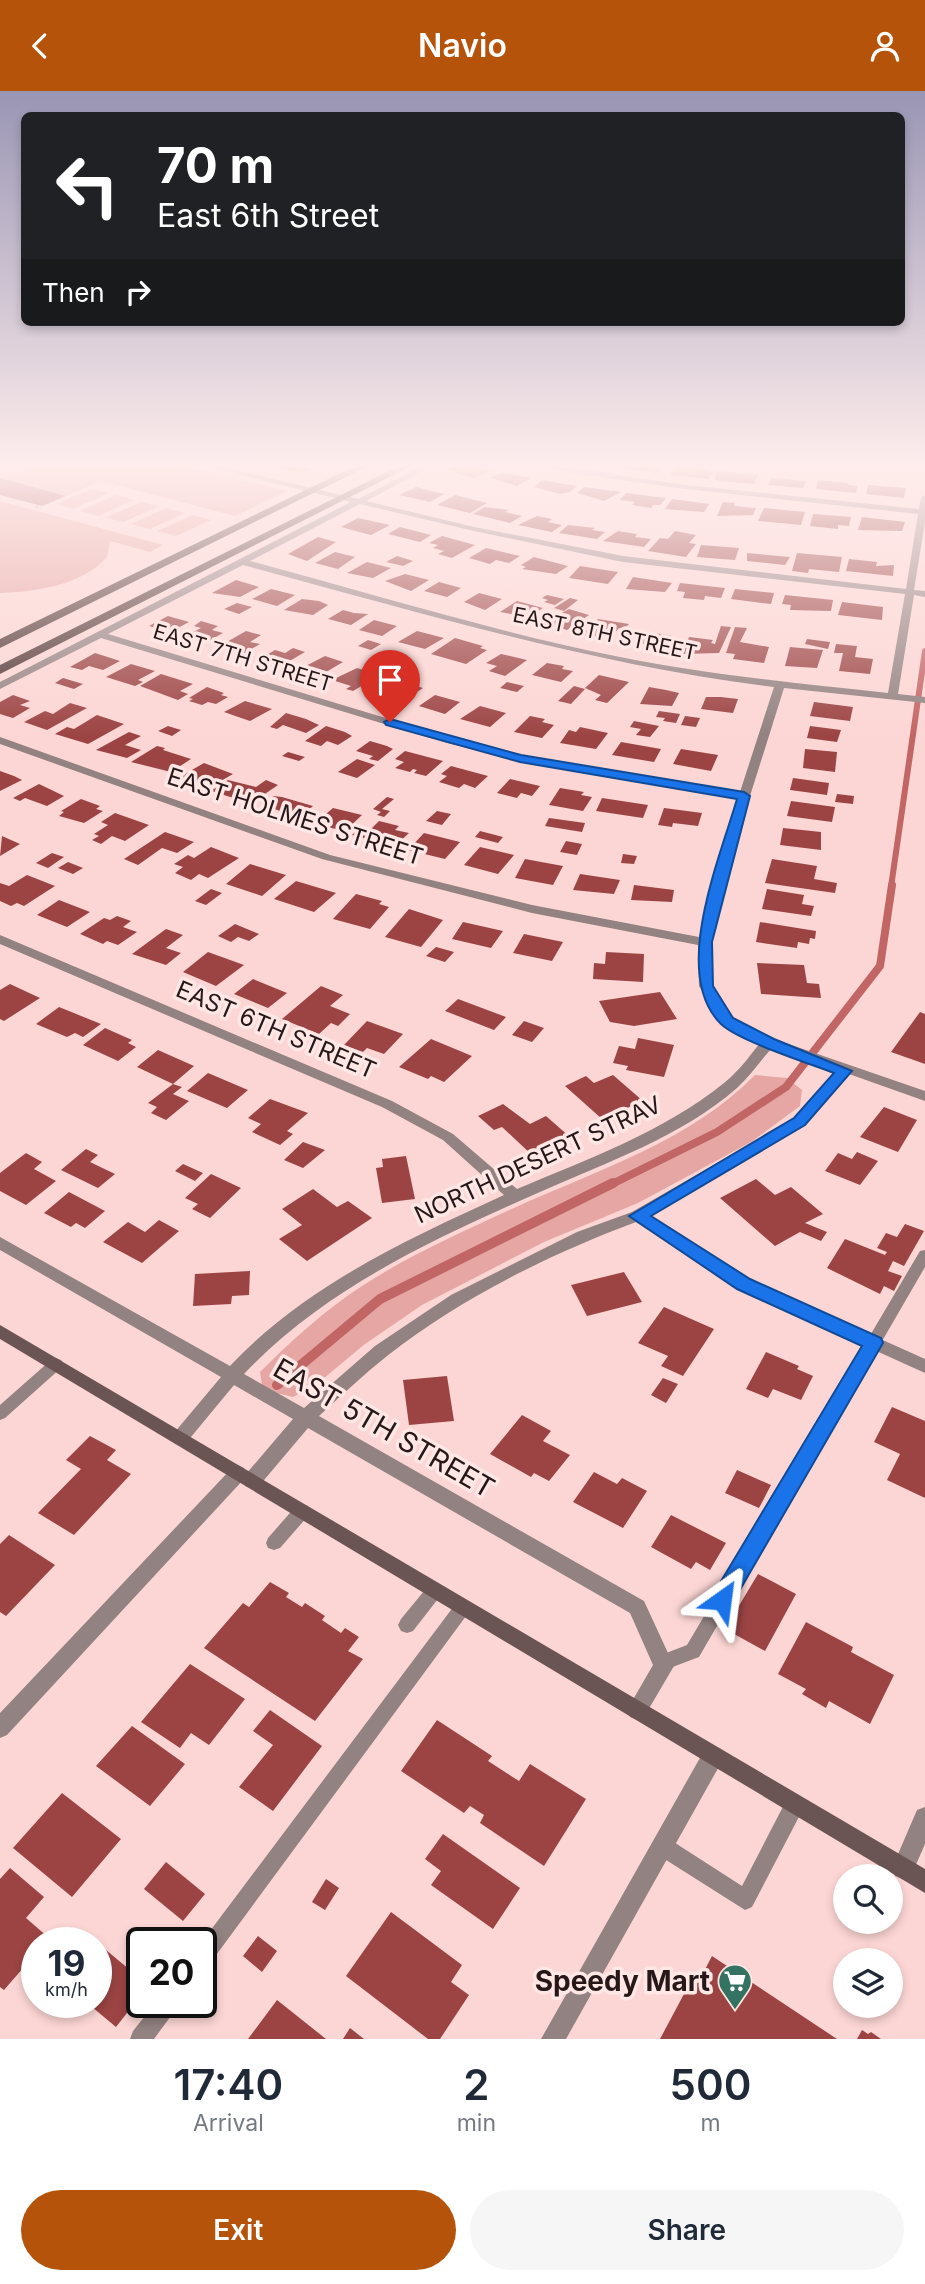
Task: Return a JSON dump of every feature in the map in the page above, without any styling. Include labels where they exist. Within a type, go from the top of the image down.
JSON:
[{"type":"main road","points":[[0,644],[183,554]]},
{"type":"main road","points":[[0,670],[232,554]]},
{"type":"street","points":[[0,686],[259,554]]},
{"type":"street","points":[[599,554],[623,559],[925,594]]},
{"type":"street","points":[[893,696],[916,554]]},
{"type":"street","name":"EAST 8TH STREET","points":[[243,562],[619,660],[682,672],[925,700]]},
{"type":"street","name":"EAST 7TH STREET","points":[[101,635],[451,741],[520,758],[744,796]]},
{"type":"street","points":[[779,684],[744,796],[704,942],[706,986],[727,1021],[768,1042],[844,1071],[925,1096]]},
{"type":"street","name":"EAST HOLMES STREET","points":[[0,740],[326,857],[532,909],[704,942]]},
{"type":"street","name":"EAST 6TH STREET","points":[[0,939],[387,1104],[448,1137],[515,1196]]},
{"type":"street","name":"NORTH DESERT STRAV","points":[[180,1438],[232,1376],[276,1333],[337,1288],[412,1246],[515,1196],[669,1128],[731,1084],[768,1042]]},
{"type":"street","points":[[0,1728],[245,1477],[306,1417],[381,1351],[457,1299],[583,1236],[638,1216],[800,1121],[844,1071]]},
{"type":"street","points":[[638,1216],[743,1284],[925,1366]]},
{"type":"street","name":"EAST 5TH STREET","points":[[0,1243],[637,1607],[662,1663]]},
{"type":"street","points":[[0,1331],[896,1864]]},
{"type":"street","points":[[637,1710],[663,1666],[662,1663]]},
{"type":"street","points":[[553,2039],[713,1756]]},
{"type":"street","points":[[925,1818],[903,1868],[925,1882]]},
{"type":"lane","points":[[662,1663],[693,1651],[925,1255]]},
{"type":"lane","points":[[0,1414],[56,1364]]},
{"type":"lane","points":[[274,1543],[302,1511]]},
{"type":"lane","points":[[407,1625],[435,1590]]},
{"type":"lane","points":[[217,1937],[463,1607]]},
{"type":"lane","points":[[662,1846],[745,1900],[795,1804]]},
{"type":"lane","points":[[141,2039],[157,2018]]},
{"type":"shaded area","points":[[0,554],[108,554],[97,567],[72,580],[43,589],[0,593]]},
{"type":"shaded area","points":[[755,1075],[787,1078],[802,1090],[800,1106],[751,1142],[638,1203],[544,1242],[422,1305],[365,1344],[318,1383],[293,1397],[276,1393],[262,1385],[260,1372],[309,1326],[362,1286],[398,1264],[456,1235],[673,1136],[730,1098]]},
{"type":"building","points":[[288,554],[318,554],[307,561]]},
{"type":"building","points":[[332,554],[355,557],[338,569],[315,563]]},
{"type":"building","points":[[438,554],[459,554],[452,558]]},
{"type":"building","points":[[476,554],[520,556],[509,563],[496,560],[490,564],[469,558]]},
{"type":"building","points":[[666,554],[688,554],[686,557]]},
{"type":"building","points":[[698,554],[737,554],[735,560],[697,557]]},
{"type":"building","points":[[747,554],[790,557],[785,565],[747,561]]},
{"type":"building","points":[[797,554],[842,557],[839,572],[809,569],[808,573],[792,571]]},
{"type":"building","points":[[397,556],[413,561],[403,566],[386,562]]},
{"type":"building","points":[[534,557],[568,566],[556,574],[522,569],[526,567],[521,565]]},
{"type":"building","points":[[849,559],[877,562],[876,566],[894,565],[893,576],[846,571]]},
{"type":"building","points":[[367,562],[391,568],[373,578],[347,573]]},
{"type":"building","points":[[580,566],[618,572],[608,584],[569,578]]},
{"type":"building","points":[[405,574],[429,580],[411,591],[385,581]]},
{"type":"building","points":[[633,577],[672,583],[665,592],[626,589]]},
{"type":"building","points":[[236,580],[259,587],[240,597],[212,593]]},
{"type":"building","points":[[439,582],[461,588],[447,597],[424,591]]},
{"type":"building","points":[[680,583],[725,588],[721,598],[683,598],[685,592],[677,591]]},
{"type":"building","points":[[271,589],[295,595],[277,606],[252,599]]},
{"type":"building","points":[[735,589],[774,593],[771,604],[731,599]]},
{"type":"building","points":[[479,593],[502,599],[485,610],[464,602]]},
{"type":"building","points":[[547,595],[564,599],[555,605],[544,602],[548,600],[542,598]]},
{"type":"building","points":[[785,595],[833,600],[831,611],[790,610],[791,605],[782,604]]},
{"type":"building","points":[[570,598],[578,600],[564,611],[554,608]]},
{"type":"building","points":[[302,599],[328,605],[313,615],[284,610]]},
{"type":"building","points":[[517,601],[543,608],[529,617],[500,612]]},
{"type":"building","points":[[842,602],[883,607],[882,620],[838,615]]},
{"type":"building","points":[[237,603],[252,607],[239,614],[224,609]]},
{"type":"building","points":[[569,609],[589,615],[567,630],[543,623]]},
{"type":"building","points":[[343,610],[368,614],[351,625],[328,619]]},
{"type":"building","points":[[168,616],[189,622],[170,632],[149,626]]},
{"type":"building","points":[[598,619],[629,624],[624,629],[619,628],[610,638],[582,635]]},
{"type":"building","points":[[374,620],[397,626],[382,636],[359,630]]},
{"type":"building","points":[[201,621],[218,626],[212,630],[223,633],[205,643],[184,637],[201,628],[194,626]]},
{"type":"building","points":[[721,626],[731,627],[719,653],[682,654],[689,637],[713,640],[711,643],[715,644]]},
{"type":"building","points":[[735,627],[747,628],[740,642],[769,647],[764,663],[733,659],[735,654],[726,653]]},
{"type":"building","points":[[246,631],[261,635],[250,642],[260,644],[243,654],[218,647]]},
{"type":"building","points":[[417,631],[444,638],[425,649],[398,642]]},
{"type":"building","points":[[643,631],[672,636],[662,648],[634,642]]},
{"type":"building","points":[[455,638],[483,646],[480,648],[487,650],[466,664],[431,654]]},
{"type":"building","points":[[807,639],[830,642],[828,649],[805,644]]},
{"type":"building","points":[[368,640],[381,644],[371,650],[358,646]]},
{"type":"building","points":[[836,644],[857,646],[855,657],[873,659],[870,674],[839,671],[843,653],[834,653]]},
{"type":"building","points":[[790,647],[823,650],[817,668],[785,666]]},
{"type":"building","points":[[293,648],[305,652],[281,666],[258,660],[275,650],[285,653]]},
{"type":"building","points":[[95,653],[120,661],[103,670],[89,666],[82,670],[70,667]]},
{"type":"building","points":[[501,654],[527,660],[505,676],[489,671],[497,666],[486,663]]},
{"type":"building","points":[[325,656],[343,662],[321,675],[298,670]]},
{"type":"building","points":[[547,663],[564,666],[562,669],[573,671],[561,682],[532,675]]},
{"type":"building","points":[[131,664],[155,671],[138,680],[143,682],[135,686],[106,677]]},
{"type":"building","points":[[357,668],[380,675],[353,691],[346,689],[351,686],[332,680]]},
{"type":"building","points":[[161,674],[193,684],[180,691],[188,694],[178,700],[140,686]]},
{"type":"building","points":[[599,675],[629,682],[607,703],[595,700],[601,695],[585,688]]},
{"type":"building","points":[[63,678],[83,684],[74,689],[55,683]]},
{"type":"building","points":[[403,682],[423,688],[400,703],[377,694]]},
{"type":"building","points":[[507,682],[524,686],[517,692],[500,688]]},
{"type":"building","points":[[574,686],[585,689],[571,704],[558,701]]},
{"type":"building","points":[[207,687],[228,697],[216,704],[208,702],[202,705],[189,701],[193,699],[189,698]]},
{"type":"building","points":[[649,687],[679,693],[672,706],[640,704]]},
{"type":"building","points":[[13,695],[30,701],[20,705],[30,708],[13,718],[0,714],[0,702]]},
{"type":"building","points":[[435,695],[460,702],[445,714],[419,706]]},
{"type":"building","points":[[706,697],[738,699],[733,713],[701,709]]},
{"type":"building","points":[[245,701],[272,709],[250,721],[224,712]]},
{"type":"building","points":[[814,702],[853,707],[850,721],[810,716]]},
{"type":"building","points":[[70,703],[87,708],[47,730],[24,722],[45,711],[53,714]]},
{"type":"building","points":[[480,706],[506,713],[490,727],[460,719]]},
{"type":"building","points":[[659,711],[680,714],[676,723],[656,717]]},
{"type":"building","points":[[286,713],[319,725],[306,733],[283,725],[277,729],[270,727]]},
{"type":"building","points":[[97,715],[124,724],[88,744],[55,734],[67,727],[74,729]]},
{"type":"building","points":[[530,716],[545,719],[542,722],[554,725],[542,738],[514,732]]},
{"type":"building","points":[[685,716],[700,718],[696,727],[681,725]]},
{"type":"building","points":[[634,721],[659,726],[650,737],[636,735],[641,729],[630,727]]},
{"type":"building","points":[[168,726],[181,730],[172,736],[158,731]]},
{"type":"building","points":[[326,726],[352,736],[338,745],[327,741],[321,746],[305,741]]},
{"type":"building","points":[[810,726],[841,730],[837,742],[807,738]]},
{"type":"building","points":[[580,727],[608,733],[596,749],[560,743],[569,730],[576,732]]},
{"type":"building","points":[[129,732],[141,736],[125,745],[141,750],[127,758],[96,750]]},
{"type":"building","points":[[370,741],[393,749],[378,761],[369,759],[373,756],[356,751]]},
{"type":"building","points":[[621,742],[661,749],[654,762],[612,755]]},
{"type":"building","points":[[157,746],[191,759],[171,772],[131,762]]},
{"type":"building","points":[[681,749],[718,755],[711,771],[673,764]]},
{"type":"building","points":[[805,749],[837,752],[835,772],[803,768]]},
{"type":"building","points":[[405,751],[443,761],[426,776],[414,773],[417,770],[410,772],[395,768],[404,762],[395,759]]},
{"type":"building","points":[[288,752],[305,757],[299,761],[282,756]]},
{"type":"building","points":[[357,759],[375,765],[357,778],[338,772]]},
{"type":"building","points":[[204,763],[233,774],[212,786],[204,783],[199,786],[178,778]]},
{"type":"building","points":[[451,766],[488,776],[475,788],[464,784],[459,788],[439,782],[447,776],[441,774]]},
{"type":"building","points":[[0,771],[14,776],[22,780],[0,791]]},
{"type":"building","points":[[793,778],[829,783],[827,795],[790,790]]},
{"type":"building","points":[[510,779],[540,786],[532,796],[521,793],[517,798],[497,793]]},
{"type":"building","points":[[228,780],[256,787],[266,780],[278,785],[256,800],[245,797],[240,800],[211,791]]},
{"type":"building","points":[[39,784],[64,796],[47,806],[25,798],[20,801],[13,798]]},
{"type":"building","points":[[560,788],[584,792],[581,795],[592,797],[583,811],[549,805]]},
{"type":"building","points":[[837,794],[854,796],[853,804],[835,802]]},
{"type":"building","points":[[273,796],[313,806],[299,818],[261,804]]},
{"type":"building","points":[[387,797],[394,799],[382,809],[390,811],[384,817],[377,815],[381,812],[373,809]]},
{"type":"building","points":[[602,798],[648,805],[643,818],[596,811]]},
{"type":"building","points":[[81,799],[100,806],[96,809],[103,811],[84,823],[59,816],[64,812],[61,811]]},
{"type":"building","points":[[791,801],[835,807],[832,822],[787,816]]},
{"type":"building","points":[[333,808],[362,815],[345,831],[314,824]]},
{"type":"building","points":[[664,808],[702,813],[698,826],[673,823],[672,827],[658,825]]},
{"type":"building","points":[[437,811],[451,814],[442,825],[426,821]]},
{"type":"building","points":[[115,813],[149,825],[125,841],[112,836],[101,844],[92,840],[99,836],[94,834],[108,825],[101,822]]},
{"type":"building","points":[[549,818],[585,823],[582,832],[545,826]]},
{"type":"building","points":[[379,821],[399,826],[395,830],[409,833],[395,846],[352,835],[362,826],[371,829]]},
{"type":"building","points":[[783,828],[821,832],[821,850],[780,845]]},
{"type":"building","points":[[480,831],[503,837],[498,843],[475,837]]},
{"type":"building","points":[[165,832],[194,842],[177,853],[162,848],[138,865],[124,859]]},
{"type":"building","points":[[424,833],[460,842],[445,859],[408,850]]},
{"type":"building","points":[[2,836],[20,844],[0,856]]},
{"type":"building","points":[[566,841],[582,844],[577,855],[560,852]]},
{"type":"building","points":[[211,847],[239,858],[208,878],[199,874],[191,880],[175,873],[183,867],[174,864],[188,855],[194,858]]},
{"type":"building","points":[[480,847],[514,855],[498,874],[464,865]]},
{"type":"building","points":[[52,853],[64,857],[48,868],[36,863]]},
{"type":"building","points":[[623,854],[637,856],[634,864],[621,863]]},
{"type":"building","points":[[525,859],[563,866],[553,885],[515,878]]},
{"type":"building","points":[[772,859],[817,866],[814,879],[837,883],[835,893],[765,883]]},
{"type":"building","points":[[68,862],[83,868],[73,874],[58,868]]},
{"type":"building","points":[[250,864],[286,875],[262,896],[226,884]]},
{"type":"building","points":[[580,874],[620,880],[614,894],[573,890]]},
{"type":"building","points":[[27,875],[55,886],[24,906],[17,903],[11,906],[0,901],[0,883],[9,886]]},
{"type":"building","points":[[296,881],[336,893],[314,912],[274,899]]},
{"type":"building","points":[[634,885],[674,890],[672,902],[631,900]]},
{"type":"building","points":[[211,889],[222,893],[206,905],[195,901]]},
{"type":"building","points":[[767,889],[804,895],[802,904],[814,906],[811,916],[762,909]]},
{"type":"building","points":[[356,894],[382,901],[379,904],[389,907],[370,929],[333,919]]},
{"type":"building","points":[[59,900],[90,912],[67,927],[37,915]]},
{"type":"building","points":[[409,909],[443,920],[421,947],[385,937]]},
{"type":"building","points":[[117,916],[131,921],[123,927],[137,932],[118,945],[107,941],[103,944],[80,934],[104,918],[110,920]]},
{"type":"building","points":[[463,922],[503,931],[491,948],[452,939]]},
{"type":"building","points":[[760,922],[816,931],[815,939],[810,938],[809,944],[798,942],[797,948],[756,942]]},
{"type":"building","points":[[235,924],[259,934],[249,941],[238,937],[231,942],[218,936]]},
{"type":"building","points":[[166,929],[183,935],[166,948],[181,953],[166,965],[132,954]]},
{"type":"building","points":[[524,934],[563,942],[552,961],[513,953]]},
{"type":"building","points":[[436,947],[454,952],[445,962],[426,956]]},
{"type":"building","points":[[208,952],[244,965],[216,986],[183,972]]},
{"type":"building","points":[[606,952],[644,954],[643,982],[593,979],[594,963],[605,964]]},
{"type":"building","points":[[757,963],[804,965],[807,983],[819,984],[821,998],[761,994]]},
{"type":"building","points":[[253,979],[287,993],[268,1008],[234,994]]},
{"type":"building","points":[[10,984],[40,998],[4,1021],[0,1019],[0,990]]},
{"type":"building","points":[[321,986],[343,995],[330,1006],[350,1014],[338,1026],[331,1023],[319,1034],[282,1019]]},
{"type":"building","points":[[660,992],[677,1019],[634,1026],[610,1022],[599,1001]]},
{"type":"building","points":[[458,999],[506,1017],[494,1030],[445,1011]]},
{"type":"building","points":[[59,1007],[101,1024],[83,1037],[75,1033],[67,1037],[36,1024]]},
{"type":"building","points":[[920,1012],[925,1014],[925,1064],[891,1052]]},
{"type":"building","points":[[367,1021],[403,1034],[384,1054],[367,1048],[363,1052],[344,1045]]},
{"type":"building","points":[[524,1021],[544,1028],[532,1042],[512,1035]]},
{"type":"building","points":[[105,1028],[132,1040],[128,1043],[136,1047],[118,1061],[83,1045]]},
{"type":"building","points":[[638,1038],[674,1045],[664,1077],[626,1070],[628,1066],[613,1063],[619,1046],[635,1049]]},
{"type":"building","points":[[431,1039],[472,1056],[444,1082],[431,1076],[428,1079],[399,1067]]},
{"type":"building","points":[[158,1050],[194,1066],[173,1084],[137,1067]]},
{"type":"building","points":[[208,1073],[248,1090],[227,1108],[187,1091]]},
{"type":"building","points":[[613,1075],[643,1101],[602,1119],[565,1086],[586,1076],[594,1083]]},
{"type":"building","points":[[173,1084],[182,1087],[173,1094],[189,1101],[166,1120],[151,1113],[157,1107],[148,1103]]},
{"type":"building","points":[[270,1099],[308,1113],[287,1131],[293,1134],[280,1145],[252,1132],[261,1124],[248,1118]]},
{"type":"building","points":[[503,1104],[530,1124],[546,1116],[571,1138],[533,1156],[502,1127],[494,1130],[478,1116]]},
{"type":"building","points":[[884,1107],[917,1120],[898,1152],[860,1137]]},
{"type":"building","points":[[303,1142],[325,1150],[303,1168],[284,1160]]},
{"type":"building","points":[[86,1149],[98,1155],[90,1162],[115,1174],[98,1188],[61,1170]]},
{"type":"building","points":[[857,1152],[878,1161],[860,1185],[825,1171],[838,1153],[852,1159]]},
{"type":"building","points":[[26,1153],[42,1162],[34,1169],[56,1181],[26,1205],[0,1191],[0,1173]]},
{"type":"building","points":[[406,1156],[415,1199],[382,1203],[376,1168],[383,1167],[382,1159]]},
{"type":"building","points":[[183,1164],[203,1173],[195,1181],[175,1171]]},
{"type":"building","points":[[211,1174],[241,1188],[210,1218],[192,1209],[198,1204],[185,1198]]},
{"type":"building","points":[[756,1179],[775,1195],[791,1187],[823,1214],[805,1223],[827,1232],[821,1241],[800,1232],[775,1246],[720,1198]]},
{"type":"building","points":[[313,1189],[337,1207],[348,1201],[372,1218],[307,1261],[279,1239],[302,1225],[282,1209]]},
{"type":"building","points":[[69,1192],[105,1211],[85,1228],[76,1223],[71,1227],[44,1213]]},
{"type":"building","points":[[159,1220],[179,1231],[142,1263],[103,1242],[128,1222],[145,1232]]},
{"type":"building","points":[[905,1224],[924,1231],[904,1266],[893,1261],[888,1271],[902,1276],[894,1291],[884,1286],[880,1294],[827,1268],[845,1239],[885,1255],[887,1252],[877,1248],[886,1233],[897,1237]]},
{"type":"building","points":[[250,1271],[249,1295],[232,1296],[231,1304],[193,1306],[195,1274]]},
{"type":"building","points":[[624,1272],[642,1302],[587,1316],[571,1285]]},
{"type":"building","points":[[664,1307],[714,1329],[683,1376],[661,1366],[668,1356],[638,1343]]},
{"type":"building","points":[[766,1352],[799,1366],[797,1369],[813,1376],[801,1400],[773,1389],[768,1398],[746,1389]]},
{"type":"building","points":[[447,1376],[454,1421],[409,1425],[403,1380]]},
{"type":"building","points":[[663,1378],[678,1384],[666,1403],[651,1395]]},
{"type":"building","points":[[892,1407],[925,1421],[925,1498],[887,1480],[900,1454],[874,1442]]},
{"type":"building","points":[[522,1415],[551,1431],[543,1441],[570,1455],[549,1481],[534,1473],[531,1477],[490,1454]]},
{"type":"building","points":[[90,1436],[116,1450],[107,1460],[131,1474],[74,1535],[38,1513],[81,1469],[66,1460]]},
{"type":"building","points":[[737,1470],[771,1485],[759,1508],[725,1493]]},
{"type":"building","points":[[594,1472],[617,1484],[622,1478],[647,1491],[623,1528],[573,1502]]},
{"type":"building","points":[[671,1515],[726,1543],[710,1570],[696,1562],[691,1569],[651,1547]]},
{"type":"building","points":[[9,1535],[55,1565],[6,1616],[0,1612],[0,1544]]},
{"type":"building","points":[[758,1574],[796,1594],[765,1651],[725,1629]]},
{"type":"building","points":[[270,1582],[289,1593],[286,1597],[302,1607],[305,1603],[325,1616],[322,1620],[341,1633],[345,1628],[359,1637],[348,1651],[363,1659],[315,1721],[204,1648],[243,1603],[249,1607]]},
{"type":"building","points":[[806,1622],[853,1647],[851,1652],[894,1675],[870,1724],[829,1701],[826,1708],[802,1694],[806,1689],[778,1674]]},
{"type":"building","points":[[190,1664],[245,1699],[209,1745],[191,1733],[180,1748],[141,1722]]},
{"type":"building","points":[[270,1710],[322,1746],[273,1811],[239,1787],[273,1745],[253,1731]]},
{"type":"building","points":[[437,1720],[492,1756],[488,1761],[519,1781],[530,1764],[586,1799],[544,1866],[480,1823],[484,1815],[470,1806],[464,1813],[401,1771]]},
{"type":"building","points":[[132,1726],[185,1764],[150,1806],[96,1766]]},
{"type":"building","points":[[62,1793],[121,1839],[72,1897],[13,1848]]},
{"type":"building","points":[[443,1834],[520,1888],[493,1929],[431,1885],[441,1871],[425,1859]]},
{"type":"building","points":[[166,1862],[205,1894],[183,1921],[144,1889]]},
{"type":"building","points":[[10,1868],[44,1897],[26,1918],[36,1927],[21,1927],[21,1970],[4,1990],[0,1987],[0,1879]]},
{"type":"building","points":[[326,1879],[339,1888],[325,1910],[312,1902]]},
{"type":"building","points":[[391,1912],[462,1965],[451,1982],[469,1995],[440,2039],[428,2039],[346,1976]]},
{"type":"building","points":[[258,1936],[277,1951],[262,1972],[243,1956]]},
{"type":"building","points":[[112,1955],[126,1967],[126,2014],[116,2027],[105,2018],[112,2018]]},
{"type":"building","name":"Speedy Mart","points":[[712,1956],[837,2039],[660,2039],[692,1979],[698,1983]]},
{"type":"building","points":[[277,2000],[326,2039],[248,2039]]},
{"type":"building","points":[[350,2028],[364,2039],[343,2039]]},
{"type":"building","points":[[862,2030],[868,2034],[871,2032],[881,2039],[857,2039]]},
{"type":"waterway","points":[[891,887],[925,651]]},
{"type":"waterway","points":[[610,1185],[717,1132],[786,1087],[880,966],[892,885]]},
{"type":"waterway","points":[[277,1385],[380,1299],[613,1183]]},
{"type":"place","name":"Speedy Mart","points":[[735,2011]]},
{"type":"route","points":[[390,722],[520,758],[744,796],[704,942],[706,986],[727,1021],[768,1042],[844,1071],[800,1121],[638,1216],[743,1284],[874,1343],[722,1600]]}]
